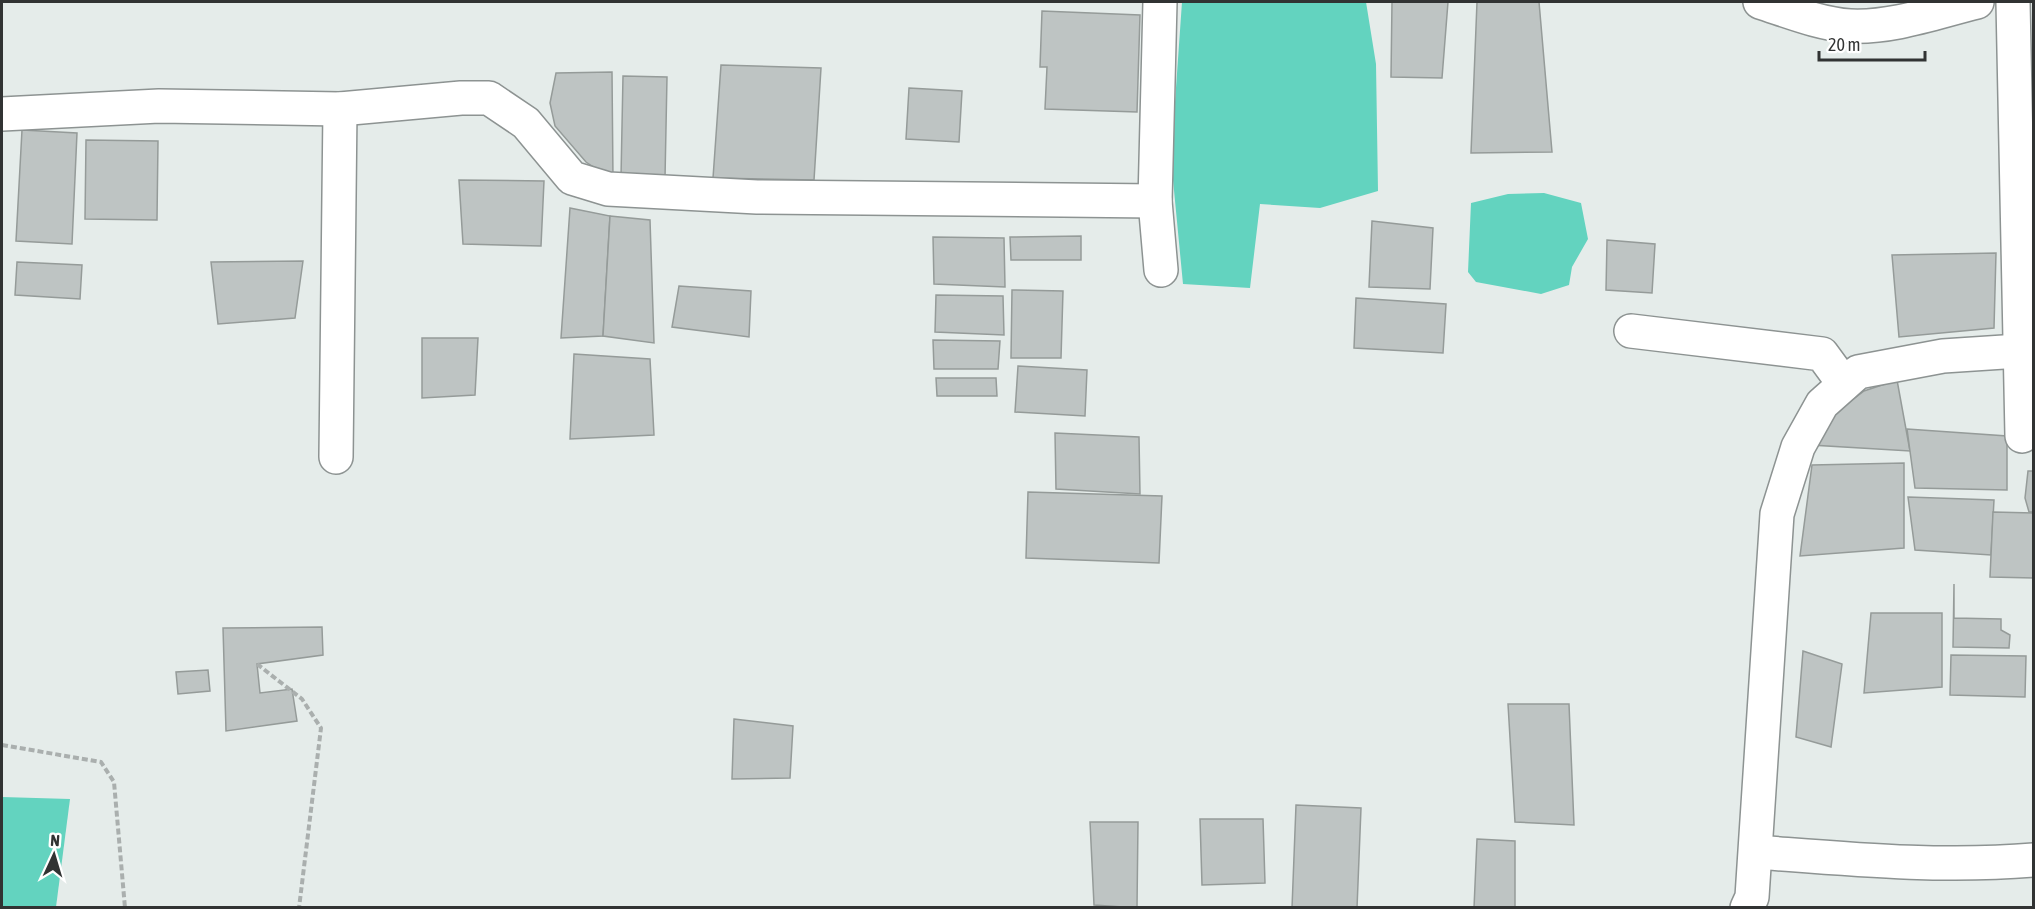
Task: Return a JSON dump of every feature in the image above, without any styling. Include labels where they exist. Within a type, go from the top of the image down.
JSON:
[{"type":"street","points":[[1160,2],[1155,201],[1161,270]]},
{"type":"street","points":[[1760,2],[1803,16],[1849,26],[1903,21],[1977,2]]},
{"type":"street","points":[[2013,2],[2022,436]]},
{"type":"street","points":[[2,114],[159,106],[340,109],[461,98],[489,98],[526,123],[572,178],[608,189],[757,197],[1155,201]]},
{"type":"street","points":[[336,457],[340,109]]},
{"type":"street","points":[[1631,331],[1822,354],[1844,384]]},
{"type":"street","points":[[1750,904],[1756,852],[1777,514],[1798,447],[1822,404],[1858,372],[1942,356],[2019,351]]},
{"type":"street","points":[[1756,852],[1915,864],[1986,864],[2034,860]]},
{"type":"path","points":[[257,664],[302,699],[321,728],[299,908]]},
{"type":"path","points":[[2,745],[101,762],[114,782],[125,908]]},
{"type":"shaded area","points":[[1182,2],[1366,2],[1376,64],[1378,191],[1320,208],[1260,204],[1250,288],[1183,284],[1171,159]]},
{"type":"shaded area","points":[[1544,193],[1581,203],[1588,239],[1572,267],[1569,285],[1541,294],[1476,282],[1468,272],[1471,203],[1508,194]]},
{"type":"shaded area","points":[[2,797],[70,799],[56,907],[2,907]]},
{"type":"building","points":[[1392,2],[1448,2],[1442,78],[1391,77]]},
{"type":"building","points":[[1477,2],[1539,2],[1552,152],[1471,153]]},
{"type":"building","points":[[1042,11],[1140,15],[1137,112],[1045,109],[1047,67],[1040,67]]},
{"type":"building","points":[[721,65],[821,68],[814,180],[713,178]]},
{"type":"building","points":[[612,72],[613,180],[586,162],[555,126],[550,103],[556,73]]},
{"type":"building","points":[[623,76],[667,77],[665,178],[621,177]]},
{"type":"building","points":[[909,88],[962,91],[959,142],[906,139]]},
{"type":"building","points":[[22,130],[77,133],[72,244],[16,241]]},
{"type":"building","points":[[86,140],[158,141],[157,220],[85,219]]},
{"type":"building","points":[[459,180],[544,181],[541,246],[463,244]]},
{"type":"building","points":[[570,208],[610,216],[603,336],[561,338]]},
{"type":"building","points":[[610,216],[650,220],[654,343],[603,336]]},
{"type":"building","points":[[1372,221],[1433,228],[1430,289],[1369,287]]},
{"type":"building","points":[[1081,236],[1081,260],[1011,260],[1010,237]]},
{"type":"building","points":[[933,237],[1004,238],[1005,287],[934,284]]},
{"type":"building","points":[[1607,240],[1655,244],[1652,293],[1606,290]]},
{"type":"building","points":[[1996,253],[1994,328],[1899,337],[1892,255]]},
{"type":"building","points":[[303,261],[295,318],[218,324],[211,262]]},
{"type":"building","points":[[17,262],[82,265],[80,299],[15,295]]},
{"type":"building","points":[[679,286],[751,291],[749,337],[672,327]]},
{"type":"building","points":[[1012,290],[1063,291],[1061,358],[1011,358]]},
{"type":"building","points":[[936,295],[1003,296],[1004,335],[935,332]]},
{"type":"building","points":[[1356,298],[1446,304],[1443,353],[1354,348]]},
{"type":"building","points":[[422,338],[478,338],[475,395],[422,398]]},
{"type":"building","points":[[933,340],[1000,341],[998,369],[934,369]]},
{"type":"building","points":[[574,354],[650,359],[654,435],[570,439]]},
{"type":"building","points":[[1018,366],[1087,370],[1085,416],[1015,412]]},
{"type":"building","points":[[936,378],[996,378],[997,396],[937,396]]},
{"type":"building","points":[[1897,380],[1910,451],[1811,445],[1839,410],[1864,391]]},
{"type":"building","points":[[1907,429],[2007,436],[2007,490],[1915,488]]},
{"type":"building","points":[[1055,433],[1139,437],[1140,494],[1056,489]]},
{"type":"building","points":[[1904,463],[1904,548],[1800,556],[1812,465]]},
{"type":"building","points":[[2028,471],[2034,471],[2034,512],[2029,512],[2025,498]]},
{"type":"building","points":[[1028,492],[1162,496],[1159,563],[1026,558]]},
{"type":"building","points":[[1908,497],[1994,500],[1991,555],[1915,550]]},
{"type":"building","points":[[1993,512],[2034,513],[2034,578],[1990,577]]},
{"type":"building","points":[[1954,584],[1954,618],[2001,619],[2001,630],[2010,635],[2009,648],[1953,647]]},
{"type":"building","points":[[1871,613],[1942,613],[1942,687],[1864,693]]},
{"type":"building","points":[[322,627],[323,655],[257,664],[260,693],[292,689],[297,721],[226,731],[223,628]]},
{"type":"building","points":[[1803,651],[1842,664],[1831,747],[1796,737]]},
{"type":"building","points":[[1951,655],[2026,656],[2025,697],[1950,695]]},
{"type":"building","points":[[208,670],[210,691],[178,694],[176,672]]},
{"type":"building","points":[[1508,704],[1569,704],[1574,825],[1515,822]]},
{"type":"building","points":[[734,719],[793,726],[790,778],[732,779]]},
{"type":"building","points":[[1296,805],[1361,808],[1357,908],[1292,908]]},
{"type":"building","points":[[1200,819],[1263,819],[1265,883],[1202,885]]},
{"type":"building","points":[[1090,822],[1138,822],[1137,908],[1094,905]]},
{"type":"building","points":[[1477,839],[1515,841],[1515,908],[1474,908]]}]
